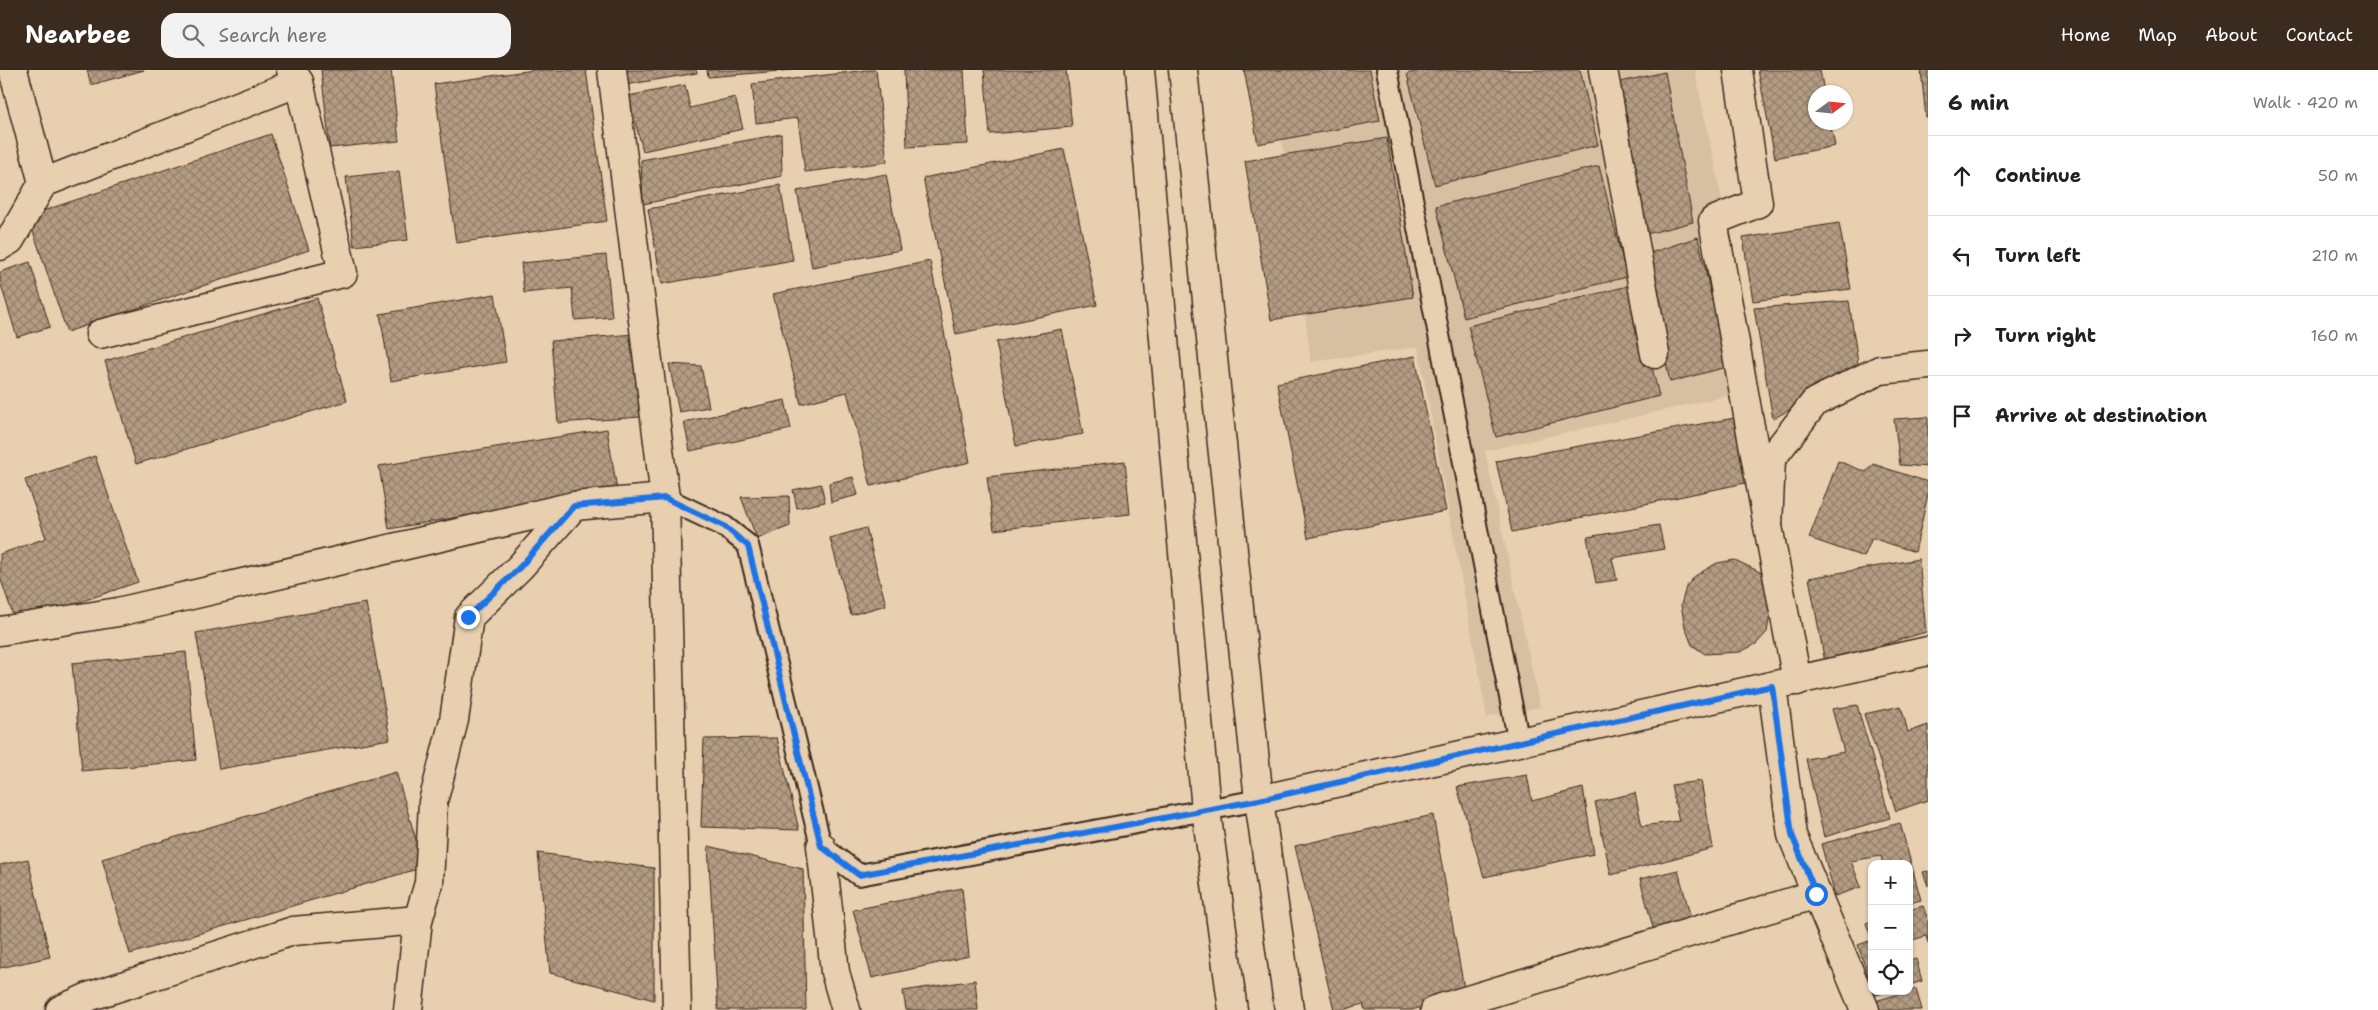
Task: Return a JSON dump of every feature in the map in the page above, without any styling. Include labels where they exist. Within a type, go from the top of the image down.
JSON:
[{"type":"street","points":[[12,70],[43,183]]},
{"type":"street","points":[[612,70],[665,498],[677,1010]]},
{"type":"street","points":[[1140,70],[1206,810],[1233,1010]]},
{"type":"street","points":[[1183,70],[1259,800],[1290,1010]]},
{"type":"street","points":[[1387,70],[1519,743]]},
{"type":"street","points":[[1603,70],[1655,354]]},
{"type":"street","points":[[1738,70],[1758,203],[1713,221],[1768,526],[1784,684],[1792,835],[1865,1010]]},
{"type":"street","points":[[0,246],[10,240],[43,183],[295,76],[343,272],[100,334]]},
{"type":"street","points":[[1768,526],[1771,459],[1815,402],[1880,370],[1928,365]]},
{"type":"street","points":[[0,631],[118,612],[574,506],[665,498],[724,526],[748,546],[821,846],[835,972],[846,1010]]},
{"type":"street","points":[[408,1010],[418,920],[429,883],[433,802],[454,720],[468,617],[520,567],[574,506]]},
{"type":"street","points":[[821,846],[859,875],[1259,800],[1928,652]]},
{"type":"street","points":[[1435,1010],[1816,894]]},
{"type":"street","points":[[60,1010],[91,996],[293,931],[418,920]]},
{"type":"shaded area","points":[[1273,70],[1695,70],[1761,388],[1485,451],[1540,707],[1487,717],[1418,347],[1311,362]]},
{"type":"building","points":[[87,70],[144,70],[91,85]]},
{"type":"building","points":[[321,70],[391,70],[399,141],[330,148]]},
{"type":"building","points":[[534,70],[586,70],[607,221],[456,243],[434,84]]},
{"type":"building","points":[[622,70],[696,70],[697,73],[625,85]]},
{"type":"building","points":[[707,70],[792,70],[708,77]]},
{"type":"building","points":[[876,70],[887,162],[805,172],[798,118],[756,123],[752,84]]},
{"type":"building","points":[[904,70],[964,70],[968,144],[907,147]]},
{"type":"building","points":[[984,70],[1066,70],[1072,127],[990,134]]},
{"type":"building","points":[[1244,70],[1370,70],[1380,121],[1258,144]]},
{"type":"building","points":[[1422,70],[1580,70],[1598,145],[1435,185],[1407,74]]},
{"type":"building","points":[[1758,70],[1820,70],[1823,85],[1808,85],[1808,130],[1832,130],[1835,146],[1775,158]]},
{"type":"building","points":[[1921,70],[1928,70],[1928,118],[1926,118]]},
{"type":"building","points":[[1665,72],[1693,222],[1643,235],[1611,84]]},
{"type":"building","points":[[685,85],[690,108],[735,97],[743,129],[643,151],[628,96]]},
{"type":"building","points":[[271,134],[309,250],[67,332],[28,216]]},
{"type":"building","points":[[781,134],[782,176],[643,204],[641,160]]},
{"type":"building","points":[[1387,138],[1413,297],[1271,320],[1245,161]]},
{"type":"building","points":[[1064,149],[1097,305],[956,334],[923,178]]},
{"type":"building","points":[[1599,166],[1627,277],[1464,318],[1436,206]]},
{"type":"building","points":[[399,171],[408,240],[354,246],[346,177]]},
{"type":"building","points":[[886,174],[900,250],[812,267],[797,191]]},
{"type":"building","points":[[780,185],[793,260],[662,284],[648,209]]},
{"type":"building","points":[[1839,223],[1851,289],[1753,301],[1743,238]]},
{"type":"building","points":[[1698,237],[1727,367],[1670,382],[1644,255]]},
{"type":"building","points":[[606,255],[612,317],[575,320],[572,288],[524,293],[521,263]]},
{"type":"building","points":[[930,261],[970,462],[871,486],[847,392],[801,404],[773,294]]},
{"type":"building","points":[[30,262],[50,327],[17,337],[0,282],[0,272]]},
{"type":"building","points":[[1632,285],[1659,396],[1496,437],[1468,326]]},
{"type":"building","points":[[495,294],[506,362],[391,381],[380,314]]},
{"type":"building","points":[[317,298],[347,401],[136,464],[105,361]]},
{"type":"building","points":[[1849,301],[1859,370],[1773,419],[1754,308]]},
{"type":"building","points":[[1062,329],[1083,434],[1016,446],[996,342]]},
{"type":"building","points":[[634,334],[641,417],[558,423],[551,341]]},
{"type":"building","points":[[1415,356],[1446,511],[1308,538],[1277,383]]},
{"type":"building","points":[[669,364],[701,366],[709,407],[679,412]]},
{"type":"building","points":[[785,400],[791,429],[690,451],[684,422]]},
{"type":"building","points":[[1740,417],[1750,482],[1512,532],[1496,461]]},
{"type":"building","points":[[1928,417],[1928,467],[1900,465],[1894,419]]},
{"type":"building","points":[[607,429],[617,490],[389,529],[379,466]]},
{"type":"building","points":[[95,456],[138,582],[16,624],[0,577],[0,554],[46,538],[25,480]]},
{"type":"building","points":[[1125,461],[1130,514],[994,530],[987,477]]},
{"type":"building","points":[[1838,461],[1866,472],[1873,464],[1928,482],[1928,494],[1915,552],[1872,538],[1864,557],[1809,538]]},
{"type":"building","points":[[853,477],[858,495],[831,502],[829,483]]},
{"type":"building","points":[[821,484],[825,502],[797,508],[793,490]]},
{"type":"building","points":[[789,496],[790,526],[757,539],[741,497]]},
{"type":"building","points":[[1659,525],[1664,549],[1612,558],[1617,580],[1596,583],[1587,537]]},
{"type":"building","points":[[866,528],[886,605],[851,615],[830,538]]},
{"type":"building","points":[[1919,559],[1926,632],[1825,662],[1809,578]]},
{"type":"building","points":[[1735,560],[1762,573],[1769,591],[1771,609],[1767,632],[1756,644],[1740,652],[1705,654],[1692,645],[1685,627],[1681,605],[1686,587],[1695,576],[1717,563]]},
{"type":"building","points":[[366,603],[390,739],[219,769],[196,633]]},
{"type":"building","points":[[186,652],[196,760],[82,771],[72,663]]},
{"type":"building","points":[[1857,705],[1890,818],[1824,837],[1806,759],[1844,752],[1832,709]]},
{"type":"building","points":[[1901,706],[1908,732],[1928,725],[1928,800],[1896,811],[1864,714]]},
{"type":"building","points":[[777,738],[799,830],[701,827],[704,739]]},
{"type":"building","points":[[396,772],[424,867],[130,954],[102,859]]},
{"type":"building","points":[[1527,775],[1532,801],[1583,788],[1594,854],[1484,877],[1457,787]]},
{"type":"building","points":[[1701,781],[1713,848],[1611,875],[1595,802],[1635,793],[1642,826],[1679,821],[1671,785]]},
{"type":"building","points":[[1433,815],[1465,994],[1412,1010],[1365,1010],[1363,1004],[1342,1010],[1334,1010],[1295,846]]},
{"type":"building","points":[[1900,823],[1910,860],[1882,860],[1881,856],[1851,861],[1861,887],[1835,896],[1821,844]]},
{"type":"building","points":[[708,846],[803,869],[806,1010],[718,1010]]},
{"type":"building","points":[[538,853],[654,868],[654,1000],[550,973]]},
{"type":"building","points":[[28,859],[50,957],[0,968],[0,865]]},
{"type":"building","points":[[1678,870],[1692,922],[1655,935],[1640,879]]},
{"type":"building","points":[[1913,871],[1921,900],[1913,902]]},
{"type":"building","points":[[1928,871],[1928,886],[1923,872]]},
{"type":"building","points":[[962,888],[969,956],[872,978],[853,910]]},
{"type":"building","points":[[1923,906],[1928,920],[1928,943],[1926,936],[1913,940],[1913,909]]},
{"type":"building","points":[[1868,941],[1868,976],[1858,945]]},
{"type":"building","points":[[1916,959],[1922,981],[1913,984],[1913,960]]},
{"type":"building","points":[[975,980],[978,1010],[906,1010],[903,991]]},
{"type":"building","points":[[1916,989],[1922,1010],[1875,1010],[1872,1002],[1896,995],[1913,995],[1913,990]]},
{"type":"route","points":[[468,617],[520,567],[574,506],[665,498],[724,526],[748,546],[821,846],[859,875],[1259,800],[1772,686],[1792,835],[1816,894]]}]
